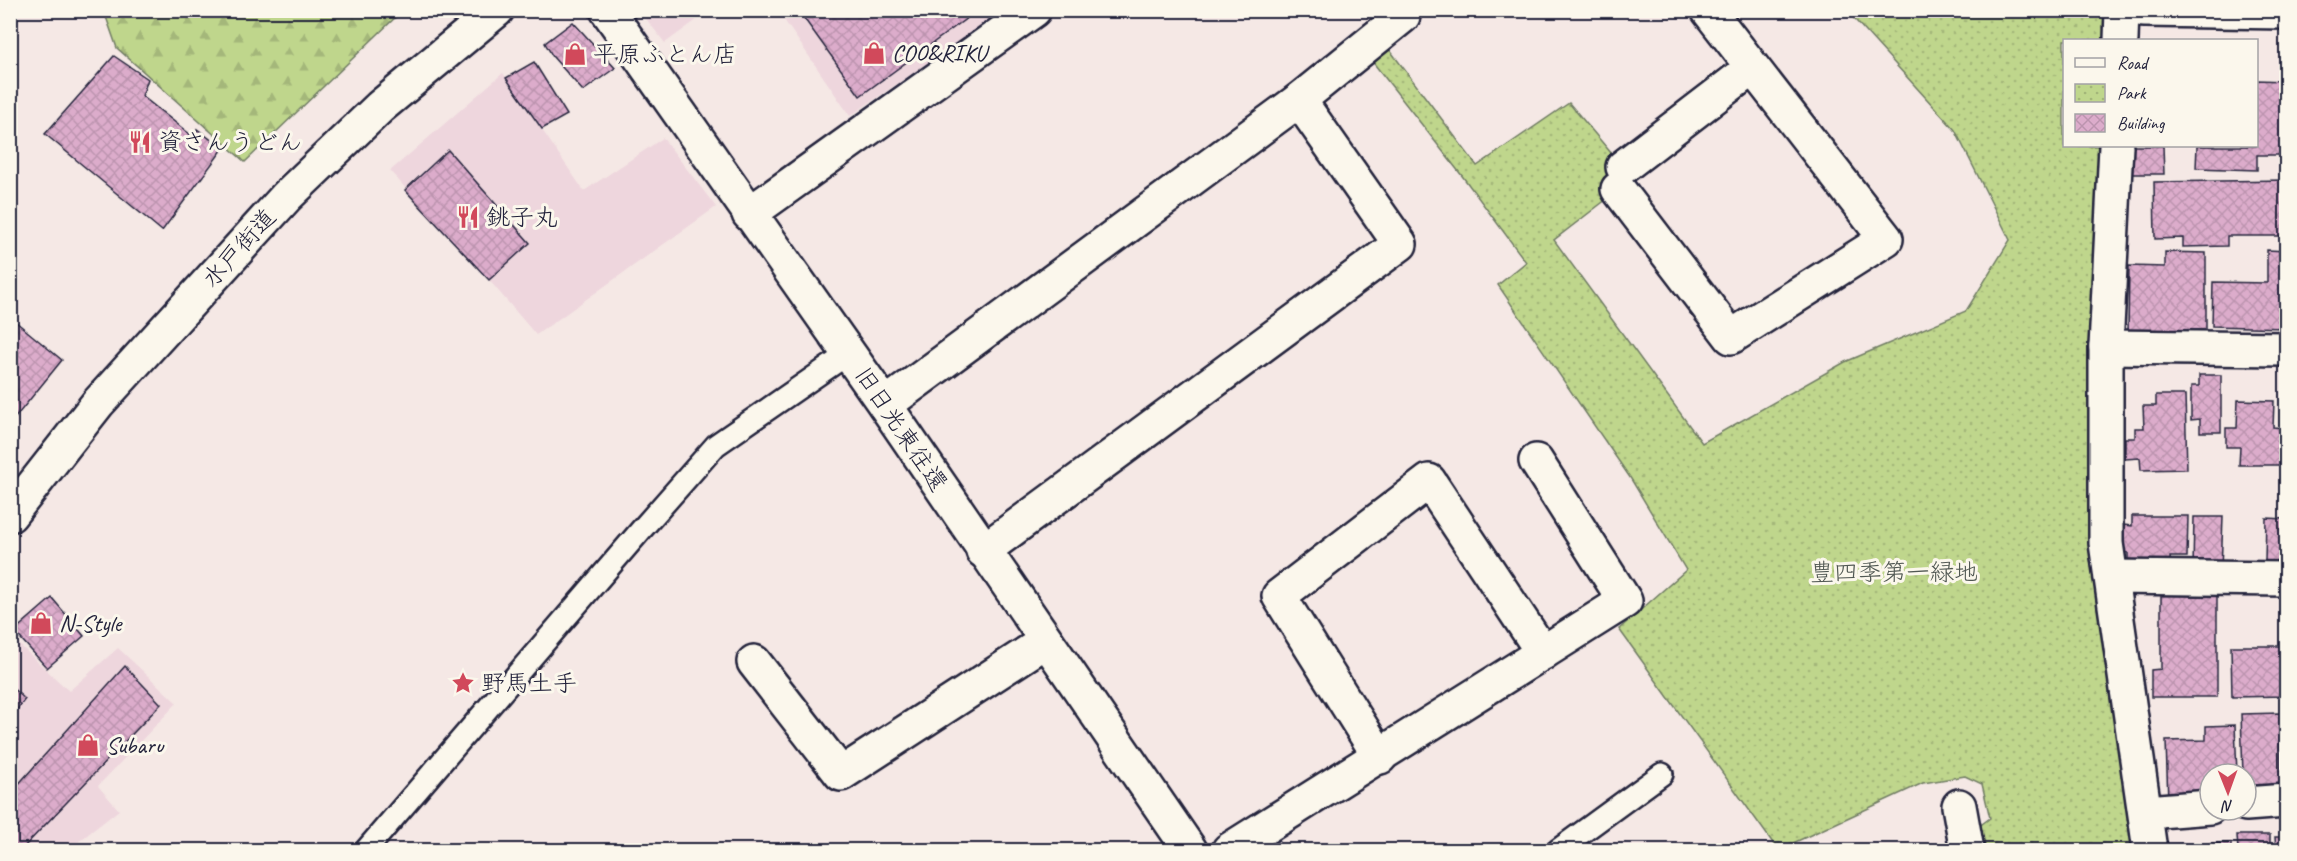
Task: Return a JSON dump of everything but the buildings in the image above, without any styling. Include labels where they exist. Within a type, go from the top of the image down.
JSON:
[{"type":"main road","name":"水戸街道","points":[[11,512],[98,403],[287,196],[380,107],[497,10]]},
{"type":"main road","name":"旧日光東往還","points":[[607,10],[849,353],[1190,850]]},
{"type":"main road","points":[[749,214],[1034,10]]},
{"type":"main road","points":[[1708,10],[1886,239],[1731,337],[1621,178],[1752,68]]},
{"type":"main road","points":[[2121,39],[2122,10]]},
{"type":"main road","points":[[2144,10],[2286,12]]},
{"type":"main road","points":[[885,405],[1299,100],[1404,12]]},
{"type":"main road","points":[[983,551],[1400,244],[1299,100]]},
{"type":"main road","points":[[2116,147],[2106,346],[2106,543],[2150,850]]},
{"type":"main road","points":[[2106,346],[2286,349]]},
{"type":"main road","points":[[1229,850],[1625,601],[1536,461]]},
{"type":"main road","points":[[1380,757],[1279,596],[1429,481],[1543,653]]},
{"type":"main road","points":[[2111,577],[2286,579]]},
{"type":"main road","points":[[754,662],[842,774],[1046,641]]},
{"type":"main road","points":[[2258,803],[2286,801]]},
{"type":"main road","points":[[1959,806],[1967,850]]},
{"type":"main road","points":[[2146,812],[2198,808]]},
{"type":"lane","points":[[366,850],[716,445],[849,353]]},
{"type":"lane","points":[[1558,850],[1662,774]]},
{"type":"shaded area","points":[[640,11],[709,11],[665,43]]},
{"type":"shaded area","name":"COO&RIKU","points":[[778,11],[1004,11],[850,116]]},
{"type":"shaded area","points":[[503,73],[584,191],[663,138],[716,207],[536,335],[390,171]]},
{"type":"shaded area","points":[[10,636],[69,691],[118,648],[177,703],[98,786],[119,810],[73,846],[77,850],[11,850]]},
{"type":"green space","points":[[104,11],[400,11],[245,162],[117,48]]},
{"type":"green space","name":"豊四季第一緑地","points":[[1847,11],[2108,11],[2107,39],[2063,39],[2063,147],[2105,147],[2101,586],[2136,850],[1983,850],[1978,827],[1990,818],[1982,784],[1965,776],[1923,783],[1778,850],[1619,629],[1686,570],[1631,479],[1498,285],[1526,262],[1368,56],[1383,41],[1477,166],[1569,103],[1633,179],[1554,240],[1702,443],[1845,362],[1966,311],[2010,240],[1955,130]]},
{"type":"place","name":"COO&RIKU","points":[[874,53]]},
{"type":"place","name":"平原ふとん店","points":[[575,54]]},
{"type":"place","name":"資さんうどん","points":[[140,142]]},
{"type":"place","name":"銚子丸","points":[[468,217]]},
{"type":"place","name":"N-Style","points":[[41,623]]},
{"type":"place","name":"野馬土手","points":[[463,683]]},
{"type":"place","name":"Subaru","points":[[88,745]]}]
